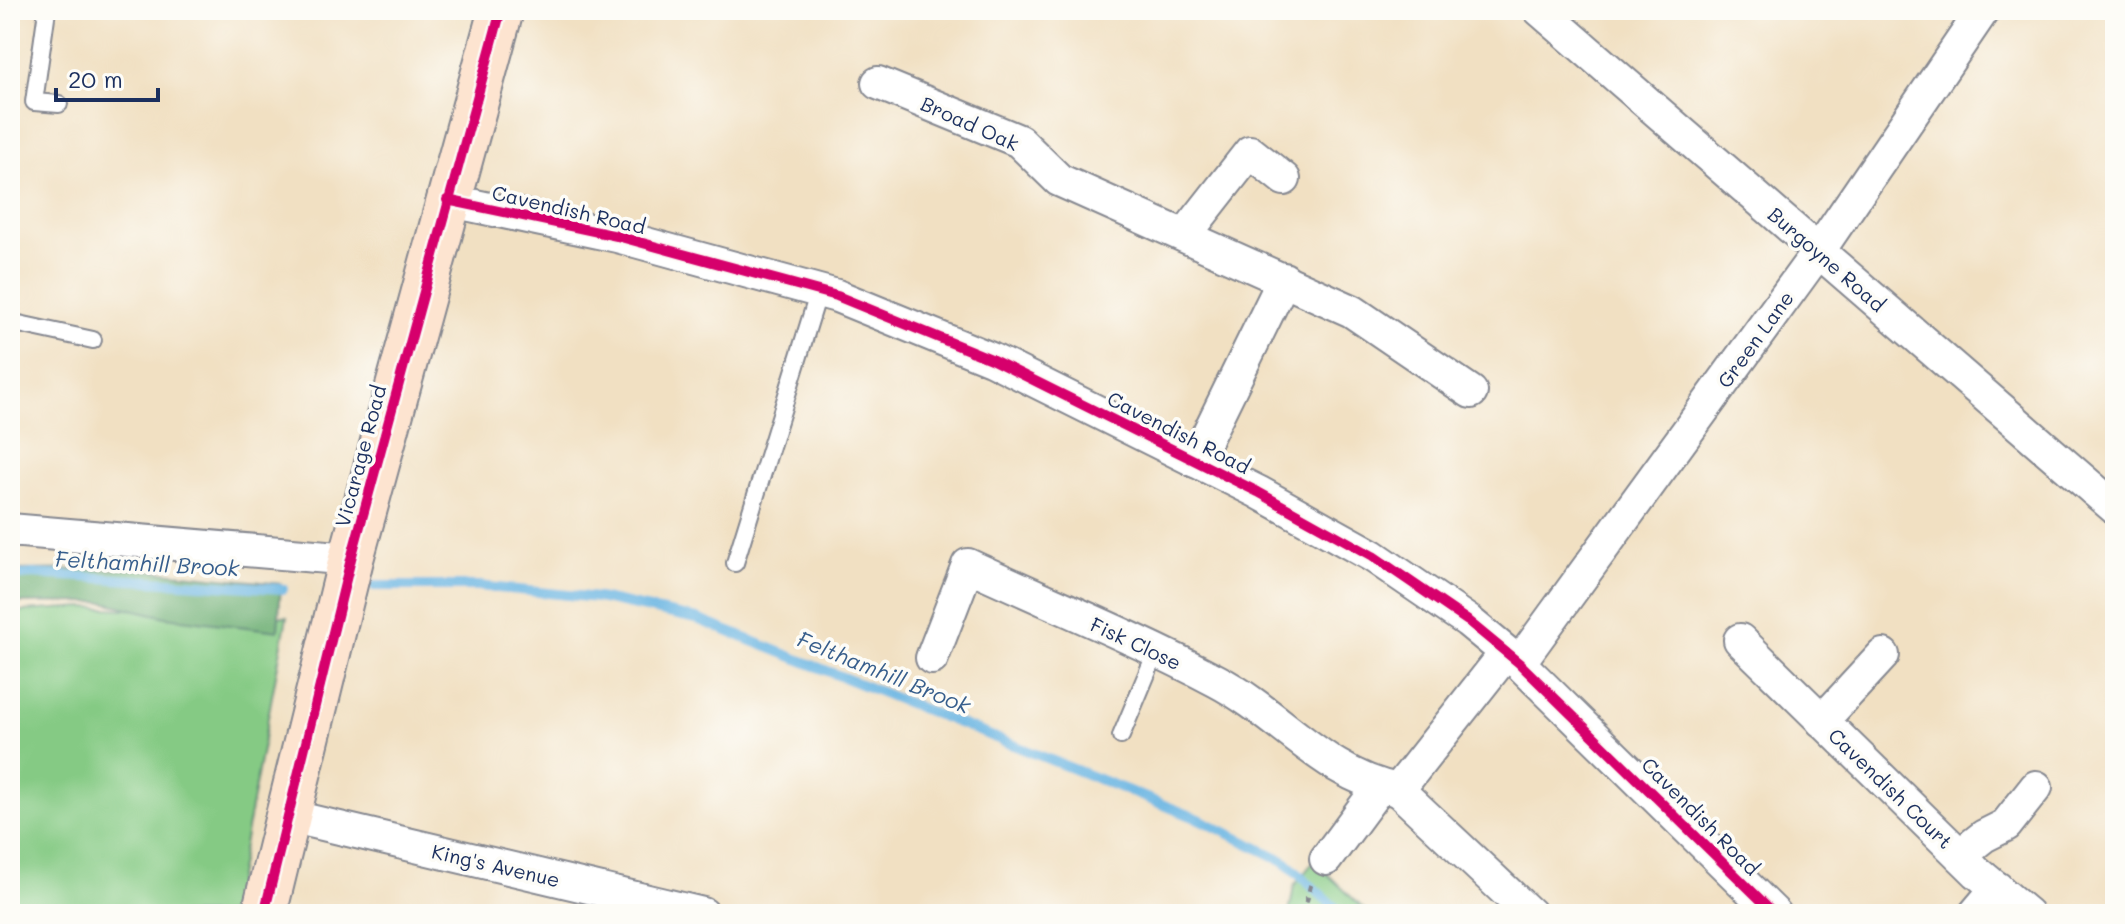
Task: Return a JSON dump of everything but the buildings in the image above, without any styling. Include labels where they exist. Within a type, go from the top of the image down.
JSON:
[{"type":"street","name":"Vicarage Road","points":[[264,914],[351,559],[501,10]]},
{"type":"street","name":"Burgoyne Road","points":[[1540,10],[2115,508]]},
{"type":"street","name":"Green Lane","points":[[1389,788],[1513,658],[1818,252],[1983,10]]},
{"type":"street","name":"Broad Oak","points":[[878,83],[1019,141],[1059,180],[1352,311],[1471,392]]},
{"type":"street","points":[[1185,235],[1250,152],[1284,179]]},
{"type":"street","name":"Cavendish Road","points":[[447,200],[617,236],[819,291],[991,359],[1195,461],[1373,556],[1468,621],[1513,658],[1775,914]]},
{"type":"street","points":[[1195,461],[1284,279]]},
{"type":"street","points":[[10,530],[351,559]]},
{"type":"street","name":"Fisk Close","points":[[932,658],[968,565],[1219,682],[1337,768],[1389,788]]},
{"type":"street","name":"Cavendish Court","points":[[1740,640],[1960,855],[2027,914]]},
{"type":"street","name":"Cavendish Court","points":[[1822,721],[1883,655]]},
{"type":"street","name":"Cavendish Court","points":[[1960,855],[1984,836],[2006,825],[2036,787]]},
{"type":"street","points":[[1326,859],[1389,788],[1530,914]]},
{"type":"street","name":"King's Avenue","points":[[289,816],[703,914]]},
{"type":"street","points":[[1975,914],[1997,888]]},
{"type":"lane","points":[[47,10],[34,102],[59,104]]},
{"type":"lane","points":[[735,563],[819,291]]},
{"type":"lane","points":[[10,322],[93,340]]},
{"type":"lane","points":[[1121,736],[1156,652]]},
{"type":"path","points":[[1303,914],[1307,893]]},
{"type":"green space","points":[[135,569],[281,584],[278,631],[166,617],[103,602],[10,603],[10,570]]},
{"type":"green space","points":[[84,607],[287,617],[231,914],[10,914],[10,612]]},
{"type":"green space","points":[[1314,861],[1369,914],[1289,914],[1294,886]]},
{"type":"waterway","name":"Felthamhill Brook","points":[[10,576],[33,574],[283,589]]},
{"type":"waterway","name":"Felthamhill Brook","points":[[374,586],[478,586],[598,598],[697,619],[1199,819],[1284,861],[1342,914]]},
{"type":"cycle path","points":[[264,914],[351,559],[501,10]]},
{"type":"cycle path","points":[[447,200],[617,236],[837,296],[991,359],[1258,492],[1373,556],[1468,621],[1519,663],[1775,914]]}]
